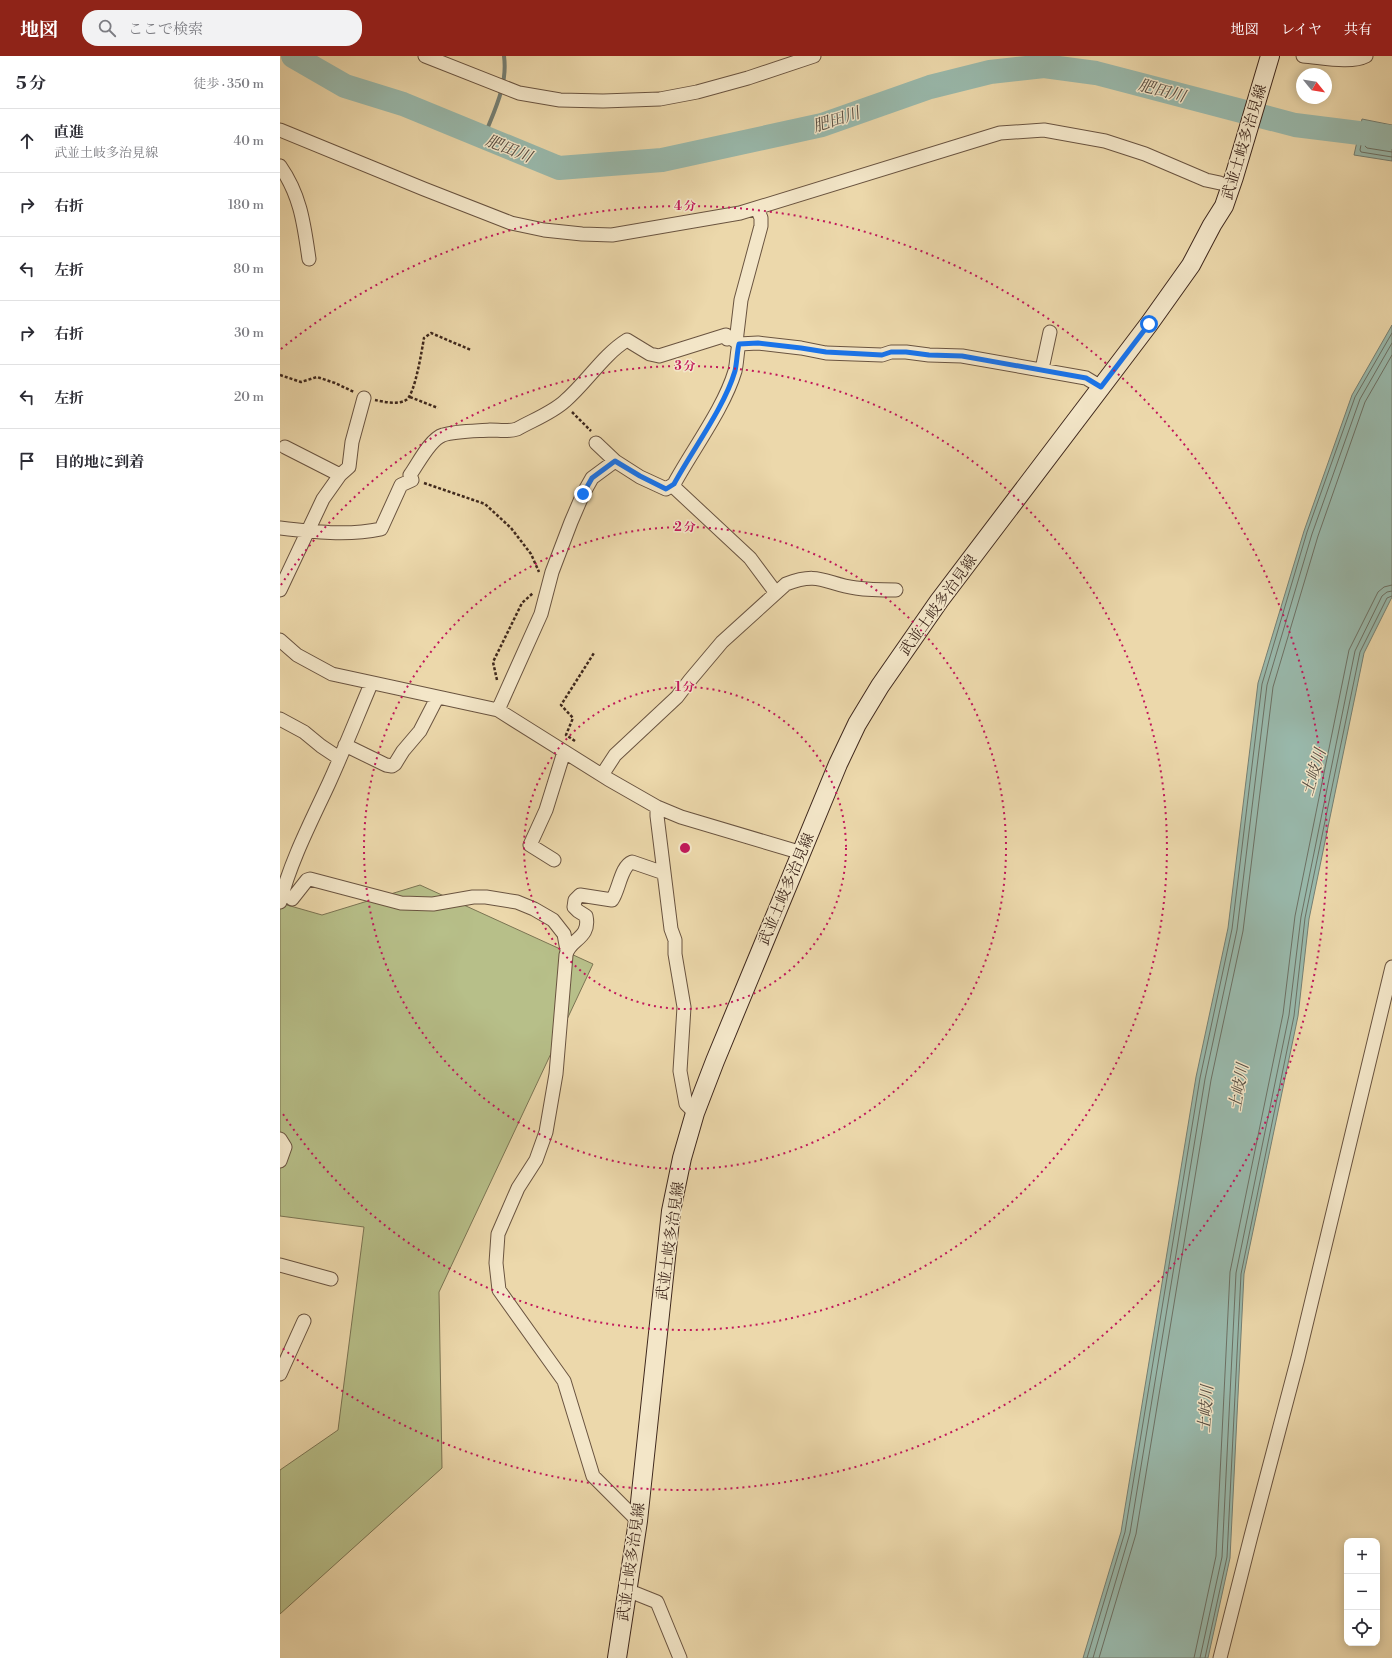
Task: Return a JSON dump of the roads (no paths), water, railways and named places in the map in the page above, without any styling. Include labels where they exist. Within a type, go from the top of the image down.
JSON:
[{"type":"main road","name":"武並土岐多治見線","points":[[617,1658],[638,1521],[671,1211],[682,1158],[695,1113],[715,1061],[838,764],[857,724],[880,686],[939,601],[1191,265],[1224,206],[1226,178],[1266,57]]},
{"type":"street","points":[[425,56],[519,93],[560,100],[585,101],[660,99],[697,92],[748,78],[814,56]]},
{"type":"street","points":[[1303,56],[1337,59],[1361,59],[1366,56]]},
{"type":"street","points":[[280,130],[469,207],[511,222],[544,230],[582,234],[612,235],[696,221],[757,208],[1000,133],[1044,130],[1105,142],[1145,154],[1206,180],[1226,178]]},
{"type":"street","points":[[280,166],[290,181],[304,218],[309,259]]},
{"type":"street","points":[[596,443],[615,461],[640,476],[666,489],[674,484],[711,421],[735,371],[741,300],[761,226],[761,218],[757,208]]},
{"type":"street","points":[[1042,369],[1050,332]]},
{"type":"street","points":[[280,528],[308,532],[364,532],[381,529],[401,486],[412,480],[410,475],[428,448],[436,439],[443,435],[473,431],[510,431],[517,429],[565,402],[586,381],[616,346],[626,340],[650,354],[659,356],[726,335],[727,339],[731,338],[737,343],[758,343],[832,353],[882,355],[891,352],[906,352],[929,355],[962,356],[1086,378],[1101,387]]},
{"type":"street","points":[[280,590],[323,499],[340,475],[349,467],[352,442],[364,398]]},
{"type":"street","points":[[285,447],[340,475]]},
{"type":"street","points":[[498,710],[541,614],[546,584],[583,494],[592,478],[615,461]]},
{"type":"street","points":[[674,484],[676,489],[750,558],[776,594]]},
{"type":"street","points":[[602,775],[615,755],[678,697],[694,674],[722,642],[786,584],[815,578],[856,588],[896,590]]},
{"type":"street","points":[[280,640],[297,655],[332,674],[371,684],[498,710],[564,752],[657,807],[681,817],[802,853]]},
{"type":"street","points":[[286,900],[286,880],[303,836],[371,684]]},
{"type":"street","points":[[345,745],[386,765],[392,766],[395,764],[403,750],[420,731],[437,698]]},
{"type":"street","points":[[280,720],[304,732],[339,758]]},
{"type":"street","points":[[554,860],[530,845],[546,810],[564,752]]},
{"type":"street","points":[[657,807],[664,873],[684,1007],[680,1071],[686,1104],[695,1113]]},
{"type":"street","points":[[567,950],[585,933],[587,920],[586,916],[574,907],[577,896],[580,894],[612,900],[616,895],[624,868],[632,862],[664,873]]},
{"type":"street","points":[[286,900],[307,880],[310,879],[401,903],[434,904],[473,897],[500,898],[517,902],[534,909],[553,920],[564,934],[567,950],[556,1074],[546,1132],[536,1160],[518,1188],[498,1234],[496,1270],[499,1290],[564,1380],[593,1476],[638,1521]]},
{"type":"street","points":[[1220,1658],[1300,1351],[1392,967]]},
{"type":"street","points":[[280,1139],[285,1148],[280,1161]]},
{"type":"street","points":[[280,1265],[331,1279]]},
{"type":"street","points":[[280,1374],[304,1321]]},
{"type":"street","points":[[627,1590],[657,1602],[680,1658]]},
{"type":"water","points":[[1362,119],[1392,125],[1392,161],[1354,155]]},
{"type":"water","name":"土岐川","points":[[1392,325],[1392,597],[1364,653],[1309,919],[1298,1016],[1244,1274],[1230,1558],[1208,1658],[1083,1658],[1121,1532],[1196,1077],[1228,928],[1258,683],[1304,531],[1352,395]]},
{"type":"waterway","name":"肥田川","points":[[293,56],[345,86],[403,104],[559,168],[662,160],[822,125],[930,87],[990,72],[1044,66],[1096,73],[1295,125],[1392,137]]},
{"type":"waterway","points":[[484,137],[496,108],[502,88],[505,67],[504,56]]}]
